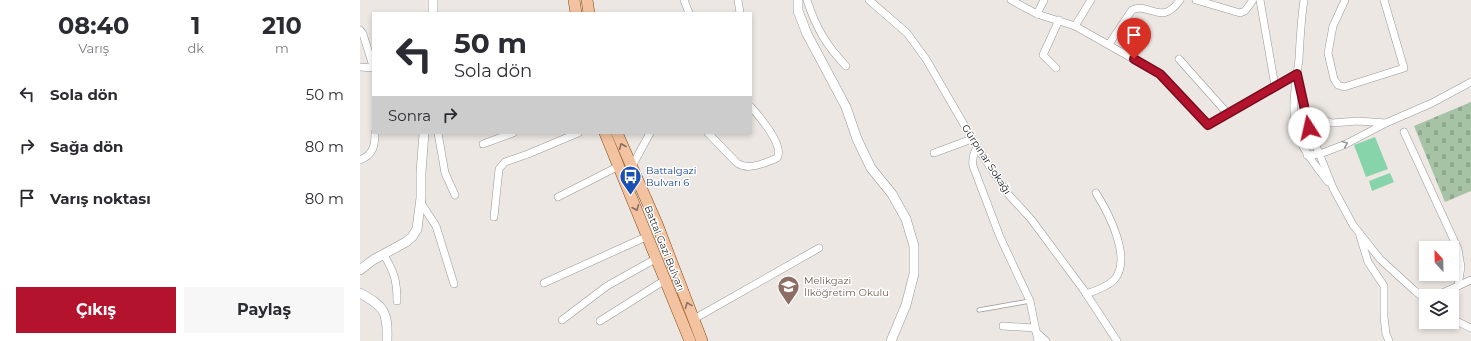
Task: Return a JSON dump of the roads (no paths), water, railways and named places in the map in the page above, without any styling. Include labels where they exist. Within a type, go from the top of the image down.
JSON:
[{"type":"main road","points":[[574,0],[576,12]]},
{"type":"main road","points":[[587,0],[589,12]]},
{"type":"main road","name":"Battal Gazi Bulvarı","points":[[605,134],[690,341]]},
{"type":"main road","name":"Battal Gazi Bulvarı","points":[[617,134],[657,224],[702,341]]},
{"type":"street","points":[[684,0],[689,12]]},
{"type":"street","points":[[738,0],[740,12]]},
{"type":"street","points":[[798,0],[798,11],[807,34],[846,107],[857,139],[871,168],[892,194],[906,219],[914,246],[914,274],[906,305],[891,341]]},
{"type":"street","points":[[807,0],[816,26],[830,49],[846,66]]},
{"type":"street","name":"Gürpınar Sokağı","points":[[869,0],[907,33],[926,58],[977,148],[1008,194],[1031,219],[1086,294],[1116,341]]},
{"type":"street","points":[[1011,0],[1037,14],[1075,26],[1160,74],[1208,125],[1297,74]]},
{"type":"street","points":[[1037,14],[1044,0]]},
{"type":"street","points":[[1075,26],[1091,0]]},
{"type":"street","points":[[1109,44],[1132,10],[1139,8],[1164,13],[1170,11],[1180,0]]},
{"type":"street","points":[[1196,0],[1242,13],[1246,11],[1253,0]]},
{"type":"street","points":[[1260,0],[1276,86]]},
{"type":"street","points":[[1304,0],[1294,92],[1294,116],[1298,137],[1307,155],[1333,188]]},
{"type":"street","points":[[1345,0],[1333,26],[1328,53],[1334,79],[1338,84],[1344,87],[1404,68],[1384,0]]},
{"type":"street","points":[[1056,68],[1042,55],[1059,20]]},
{"type":"street","points":[[360,30],[363,34],[372,63]]},
{"type":"street","points":[[1180,59],[1228,114]]},
{"type":"street","points":[[360,67],[372,66]]},
{"type":"street","points":[[1297,74],[1309,128],[1333,188],[1353,225],[1380,259],[1419,294]]},
{"type":"street","points":[[1307,155],[1320,154],[1346,144],[1386,123],[1432,103],[1471,82]]},
{"type":"street","points":[[709,134],[737,163],[742,166],[749,167],[777,158],[779,152],[772,135],[752,107]]},
{"type":"street","points":[[1306,110],[1318,118],[1332,123],[1358,121],[1386,123]]},
{"type":"street","points":[[1404,132],[1458,249],[1461,267],[1458,286]]},
{"type":"street","points":[[360,160],[367,157],[372,151],[375,134]]},
{"type":"street","points":[[360,270],[406,242],[412,237],[417,229],[424,134]]},
{"type":"street","points":[[438,134],[445,173],[455,195]]},
{"type":"street","points":[[483,144],[510,134]]},
{"type":"street","points":[[494,217],[499,169],[502,164],[576,134]]},
{"type":"street","points":[[632,168],[649,134]]},
{"type":"street","points":[[934,154],[972,138]]},
{"type":"street","points":[[977,148],[972,160],[973,166],[1000,237],[1030,301],[1038,341]]},
{"type":"street","points":[[558,197],[618,166]]},
{"type":"street","points":[[1086,294],[1101,288],[1113,280],[1120,268],[1119,249],[1114,227],[1096,193]]},
{"type":"street","points":[[420,203],[436,226],[454,284]]},
{"type":"street","points":[[1358,232],[1368,262],[1384,286],[1384,317],[1386,334],[1389,341]]},
{"type":"street","points":[[544,283],[648,236]]},
{"type":"street","points":[[694,320],[819,248]]},
{"type":"street","points":[[384,254],[392,268],[397,284],[397,301]]},
{"type":"street","points":[[562,320],[608,286],[657,258]]},
{"type":"street","points":[[600,321],[665,280]]},
{"type":"street","points":[[1451,289],[1471,280]]},
{"type":"street","points":[[360,293],[376,302],[384,312],[387,320],[387,341]]},
{"type":"street","points":[[1459,323],[1471,328]]},
{"type":"street","points":[[1003,326],[1035,330],[1046,341]]},
{"type":"lane","points":[[979,310],[1030,301]]},
{"type":"place","name":"Battalgazi Bulvarı 6","points":[[631,196]]},
{"type":"place","name":"Melikgazi İlköğretim Okulu","points":[[789,306]]}]
